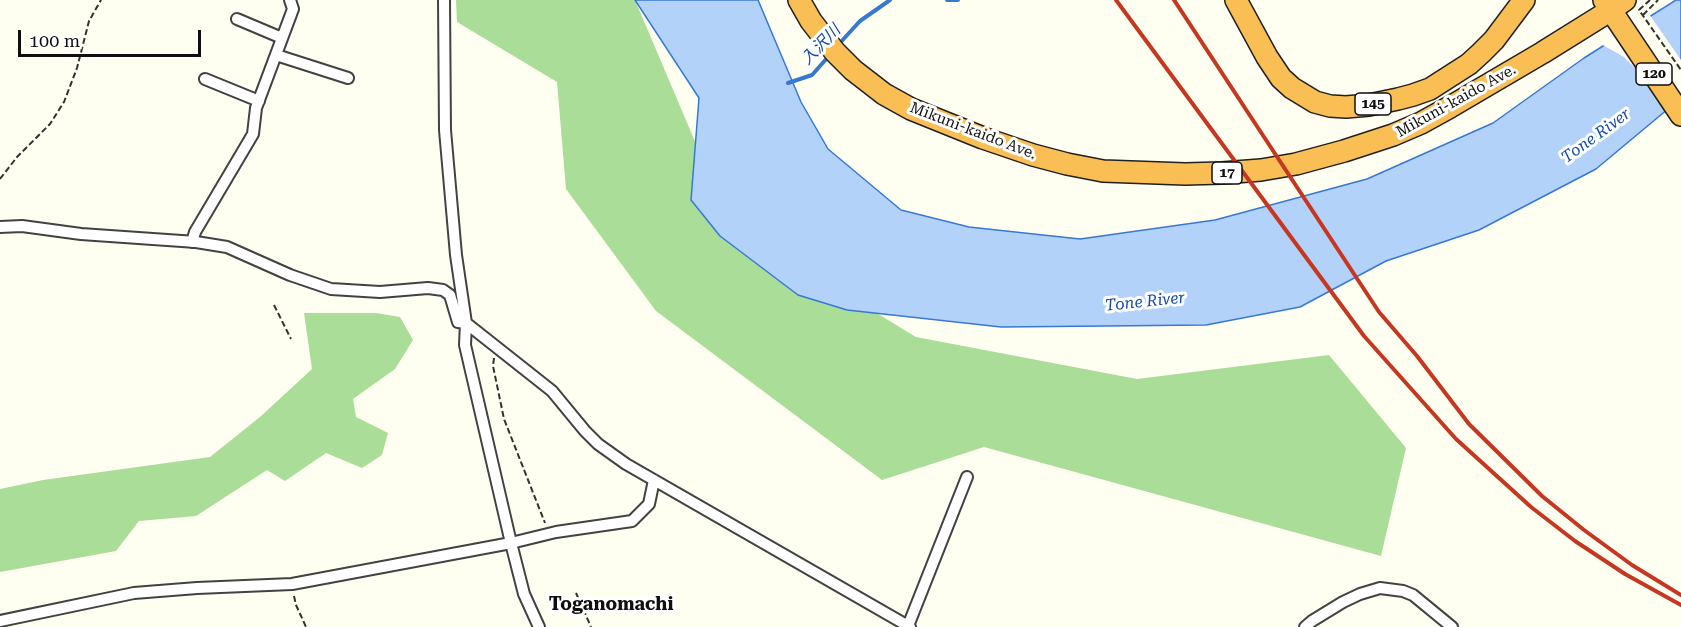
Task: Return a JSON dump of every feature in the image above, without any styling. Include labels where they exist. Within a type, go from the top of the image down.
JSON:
[{"type":"highway","name":"Mikuni-kaido Ave.","points":[[799,0],[831,46],[862,78],[894,100],[939,120],[1033,155],[1103,171],[1222,173],[1261,170],[1344,152],[1421,123],[1613,4],[1627,33],[1681,115]]},
{"type":"highway","name":"145","points":[[1236,0],[1266,57],[1281,78],[1292,88],[1316,102],[1346,107],[1398,99],[1430,89],[1469,64],[1481,53],[1494,40],[1524,0]]},
{"type":"street","points":[[192,242],[195,232],[253,134],[256,108],[293,9],[290,0]]},
{"type":"street","points":[[444,0],[445,130],[456,255],[466,323],[465,345],[524,594],[539,627]]},
{"type":"street","points":[[237,19],[282,38]]},
{"type":"street","points":[[276,55],[348,78]]},
{"type":"street","points":[[205,79],[259,100]]},
{"type":"street","points":[[0,227],[22,226],[81,234],[192,242],[227,248],[290,275],[331,289],[380,292],[428,288],[443,290],[450,295],[458,322],[466,323],[552,391],[598,444],[626,464],[909,626],[967,477]]},
{"type":"street","points":[[0,621],[134,593],[292,584],[511,543],[549,533],[632,521],[649,504],[654,480]]},
{"type":"street","points":[[1305,627],[1343,602],[1380,588],[1403,591],[1413,595],[1452,627]]},
{"type":"path","points":[[0,179],[17,157],[50,124],[64,102],[77,68],[89,21],[100,0]]},
{"type":"path","points":[[1650,0],[1639,10],[1681,70]]},
{"type":"path","points":[[1643,15],[1658,0]]},
{"type":"path","points":[[274,305],[291,339]]},
{"type":"path","points":[[496,346],[493,366],[504,419],[549,533]]},
{"type":"path","points":[[292,584],[296,605],[306,627]]},
{"type":"path","points":[[576,593],[591,627]]},
{"type":"green space","points":[[456,0],[635,0],[730,224],[916,337],[1137,379],[1329,355],[1406,448],[1381,556],[984,447],[882,480],[656,311],[566,189],[557,82],[457,22]]},
{"type":"green space","points":[[304,313],[376,313],[400,317],[413,340],[395,369],[353,399],[356,417],[388,433],[382,455],[362,468],[326,453],[285,481],[267,470],[196,516],[139,521],[116,551],[0,572],[0,489],[43,480],[210,457],[260,417],[312,369]]},
{"type":"water","name":"Tone River","points":[[635,0],[758,0],[801,102],[828,149],[901,210],[969,227],[1080,239],[1215,220],[1367,179],[1493,123],[1584,58],[1676,0],[1681,0],[1681,98],[1596,169],[1479,230],[1386,261],[1300,307],[1206,325],[1001,327],[847,310],[798,295],[720,236],[691,200],[699,98]]},
{"type":"pier","points":[[1649,14],[1681,60],[1681,102],[1669,112],[1639,72],[1624,57],[1601,44]]},
{"type":"waterway","name":"入沢川","points":[[839,44],[860,21],[890,0]]},
{"type":"waterway","name":"入沢川","points":[[947,0],[958,0]]},
{"type":"waterway","name":"入沢川","points":[[788,83],[812,75],[828,57]]},
{"type":"railway","points":[[1116,0],[1364,336],[1456,439],[1531,507],[1575,541],[1625,574],[1681,605]]},
{"type":"railway","points":[[1174,0],[1379,312],[1417,356],[1469,424],[1542,496],[1584,530],[1632,565],[1681,595]]},
{"type":"district","name":"Toganomachi","points":[[611,605]]}]
